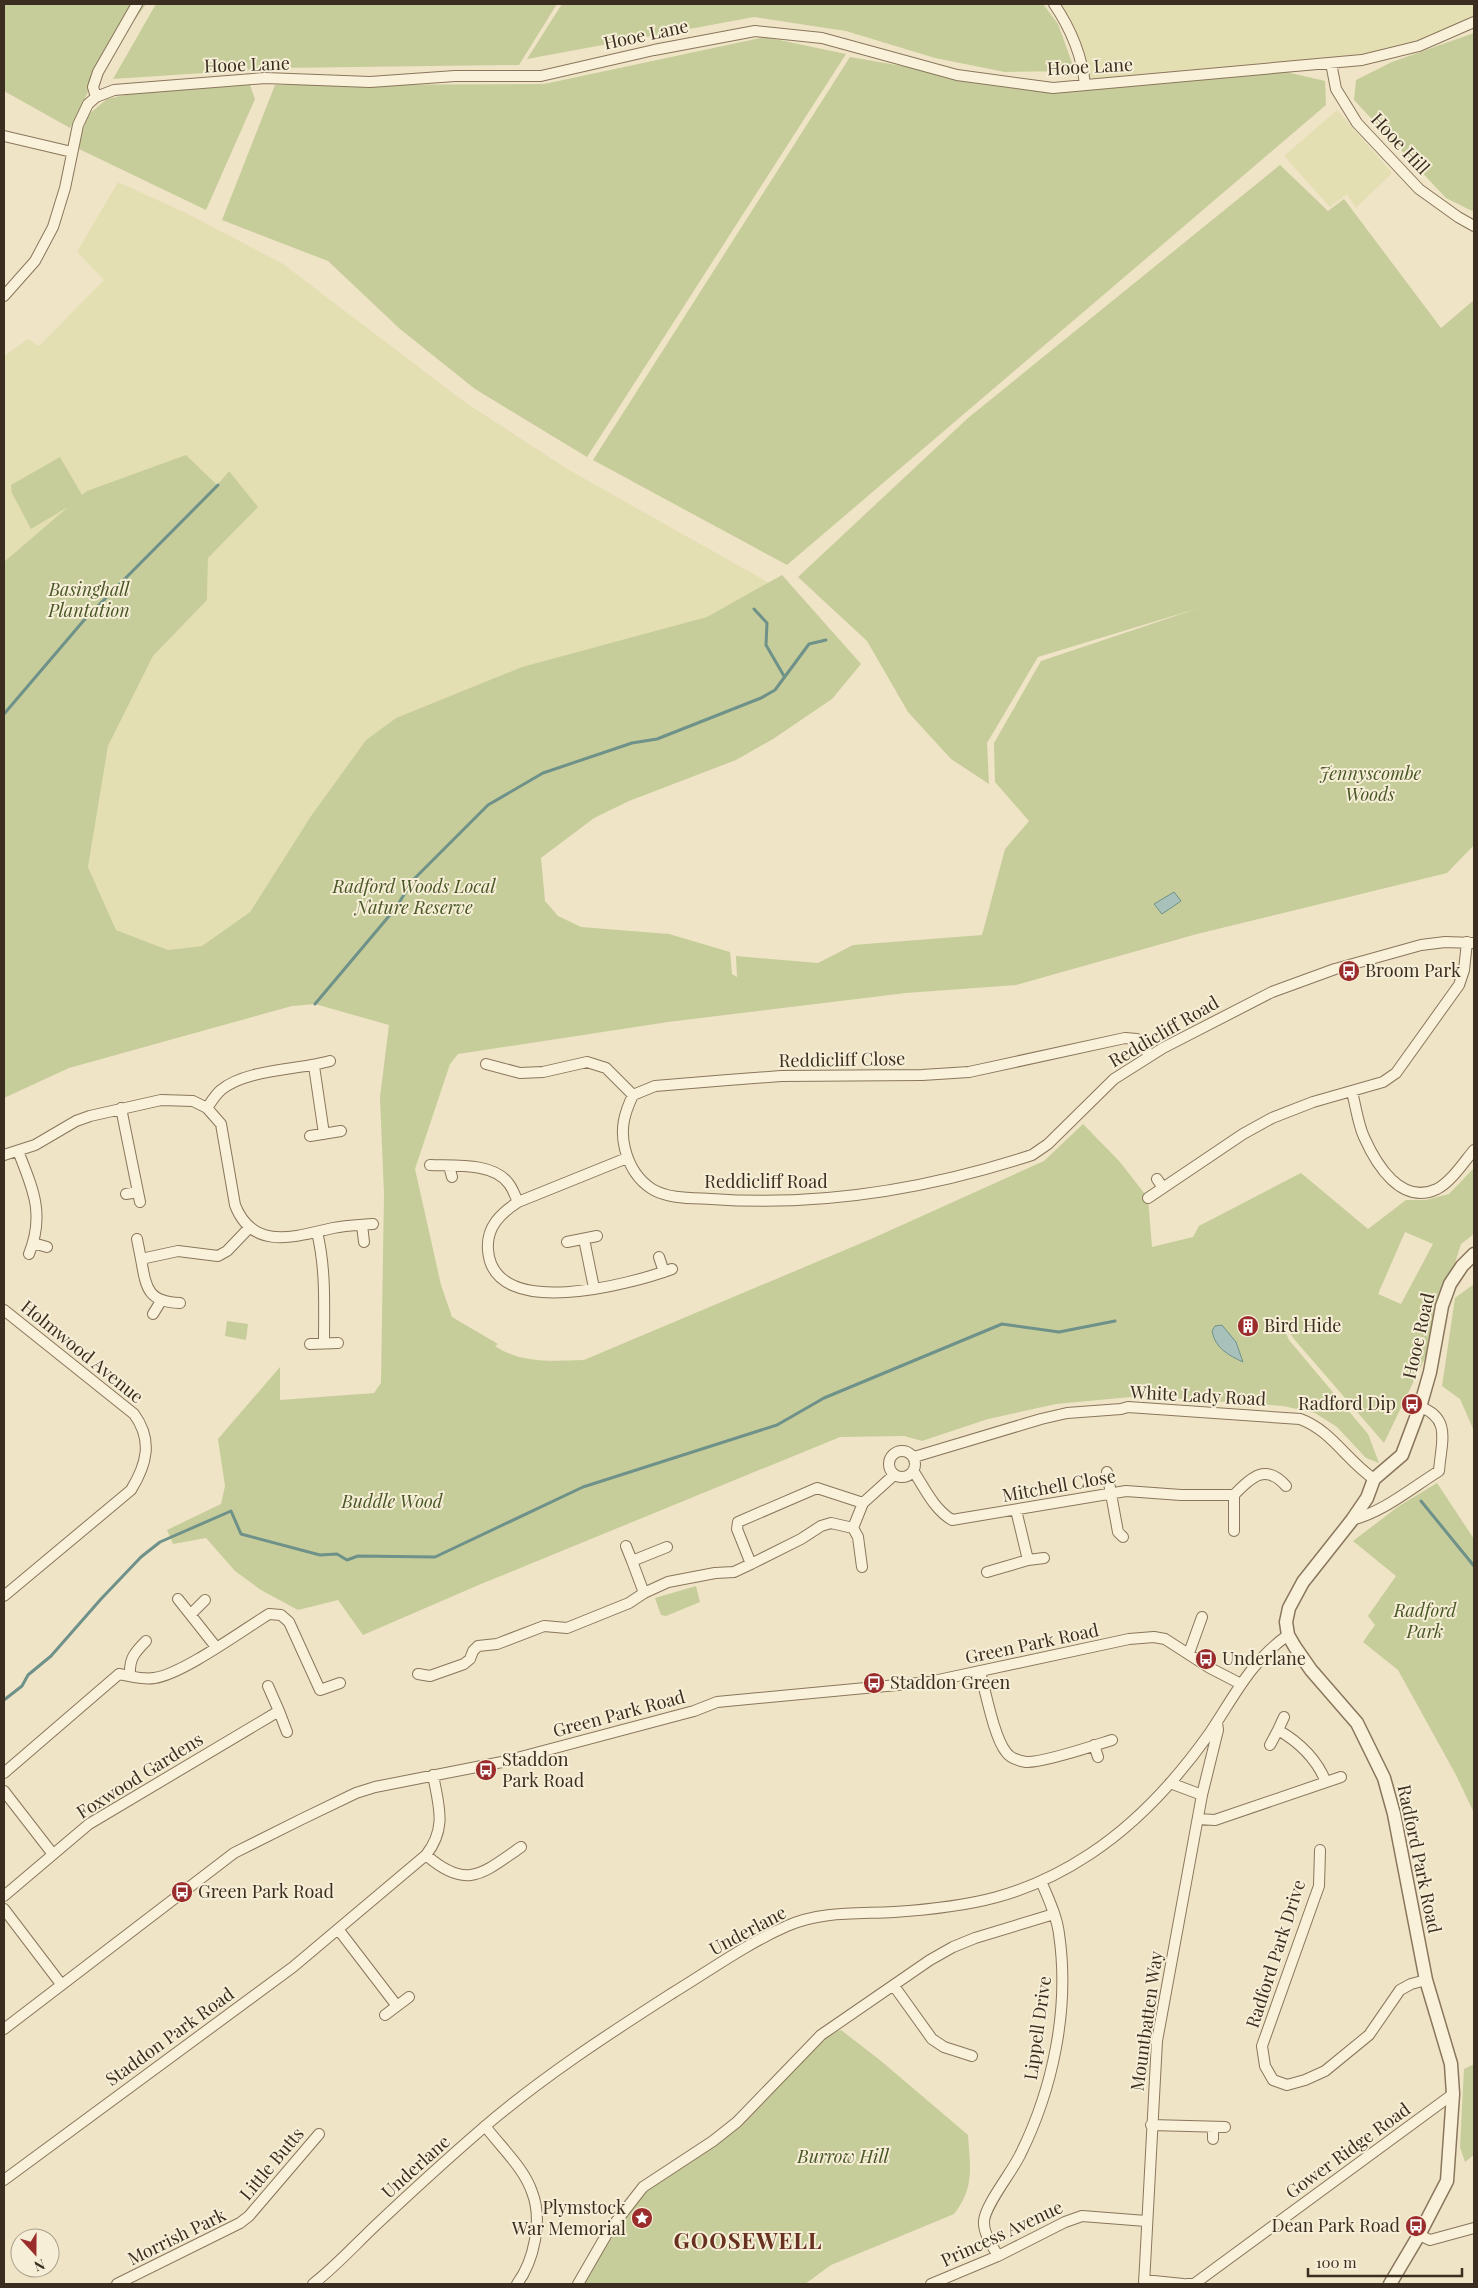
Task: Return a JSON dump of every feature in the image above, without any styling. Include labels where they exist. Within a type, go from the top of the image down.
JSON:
[{"type":"street","points":[[4,296],[35,261],[53,227],[65,188],[78,125],[88,104],[96,97],[93,87],[98,72],[137,4]]},
{"type":"street","points":[[1054,4],[1074,38],[1083,64],[1085,86]]},
{"type":"street","name":"Hooe Lane","points":[[96,97],[114,90],[143,86],[265,78],[370,82],[455,76],[542,76],[654,50],[755,31],[822,38],[957,74],[1053,88],[1362,60],[1419,46],[1474,22]]},
{"type":"street","name":"Hooe Hill","points":[[1330,63],[1336,89],[1357,123],[1419,189],[1474,226]]},
{"type":"street","points":[[4,136],[72,152]]},
{"type":"street","points":[[1148,1198],[1160,1183],[1272,1118],[1313,1102],[1383,1082],[1396,1073],[1459,985],[1470,942]]},
{"type":"street","name":"Reddicliff Road","points":[[627,1158],[635,1173],[653,1190],[679,1197],[788,1202],[847,1198],[924,1185],[1032,1155],[1048,1144],[1114,1079],[1150,1056],[1241,1007],[1303,980],[1369,958],[1421,945],[1470,942]]},
{"type":"street","name":"Reddicliff Close","points":[[633,1095],[655,1086],[737,1079],[922,1075],[969,1072],[1125,1038],[1137,1039],[1150,1056]]},
{"type":"street","points":[[207,1108],[220,1090],[233,1082],[249,1077],[314,1066],[330,1061]]},
{"type":"street","points":[[486,1064],[520,1072],[543,1072],[587,1062],[606,1068],[633,1095],[625,1111],[622,1129],[627,1158],[518,1202],[502,1212],[492,1226],[487,1242],[488,1257],[497,1275],[513,1287],[528,1292],[594,1288],[640,1280],[668,1270],[659,1257]]},
{"type":"street","points":[[314,1066],[324,1134]]},
{"type":"street","points":[[1352,1092],[1363,1136],[1381,1168],[1398,1186],[1410,1192],[1437,1189],[1474,1150]]},
{"type":"street","points":[[4,1155],[35,1145],[76,1121],[121,1108],[178,1098],[193,1100],[207,1108],[221,1124],[235,1204],[239,1216],[250,1227],[263,1234],[295,1238],[317,1232],[367,1224],[364,1242]]},
{"type":"street","points":[[121,1108],[139,1197],[126,1194]]},
{"type":"street","points":[[310,1136],[341,1131]]},
{"type":"street","points":[[18,1151],[36,1197],[38,1211],[33,1243],[29,1254]]},
{"type":"street","points":[[430,1165],[472,1167],[495,1173],[508,1182],[518,1202]]},
{"type":"street","points":[[449,1166],[452,1177]]},
{"type":"street","points":[[140,1259],[178,1251],[218,1256],[227,1251],[250,1227]]},
{"type":"street","points":[[317,1232],[323,1251],[324,1344]]},
{"type":"street","points":[[567,1242],[597,1236]]},
{"type":"street","points":[[137,1239],[145,1282],[152,1295],[161,1301],[180,1303]]},
{"type":"street","points":[[584,1239],[594,1288]]},
{"type":"street","points":[[33,1243],[47,1248]]},
{"type":"street","name":"Hooe Road","points":[[1374,1479],[1402,1454],[1420,1407],[1430,1372],[1442,1306],[1450,1284],[1462,1266],[1474,1254]]},
{"type":"street","points":[[153,1314],[161,1301]]},
{"type":"street","name":"Holmwood Avenue","points":[[4,1310],[134,1414],[142,1425],[147,1440],[146,1457],[142,1473],[131,1490],[4,1596]]},
{"type":"street","points":[[310,1344],[338,1343]]},
{"type":"street","name":"White Lady Road","points":[[894,1475],[889,1466],[889,1461],[894,1453],[904,1451],[914,1457],[1024,1423],[1067,1413],[1121,1409],[1128,1406],[1300,1419],[1322,1430],[1358,1468],[1374,1479]]},
{"type":"street","points":[[1352,1520],[1370,1515],[1396,1501],[1439,1470],[1442,1424],[1438,1416],[1420,1407]]},
{"type":"street","points":[[853,1528],[863,1503],[894,1475],[902,1478],[914,1472],[916,1466],[914,1457]]},
{"type":"street","name":"Mitchell Close","points":[[914,1472],[933,1502],[944,1515],[952,1520],[1126,1491],[1181,1495],[1234,1495]]},
{"type":"street","points":[[1108,1472],[1118,1532],[1123,1537]]},
{"type":"street","points":[[1234,1531],[1234,1495],[1254,1477],[1270,1473],[1278,1477],[1286,1486]]},
{"type":"street","points":[[1288,1635],[1286,1622],[1289,1608],[1303,1582],[1352,1520],[1367,1498],[1374,1479]]},
{"type":"street","points":[[751,1564],[736,1529],[738,1522],[817,1488],[863,1503]]},
{"type":"street","points":[[1016,1510],[1028,1560]]},
{"type":"street","points":[[418,1674],[430,1676],[464,1664],[470,1659],[473,1651],[478,1646],[497,1644],[544,1626],[567,1628],[629,1603],[644,1593],[668,1582],[715,1573],[734,1572],[801,1539],[821,1526],[831,1523],[853,1528],[858,1536],[862,1568]]},
{"type":"street","points":[[626,1546],[644,1593]]},
{"type":"street","points":[[632,1561],[667,1547]]},
{"type":"street","points":[[987,1572],[1028,1560],[1044,1558]]},
{"type":"street","points":[[178,1599],[216,1647]]},
{"type":"street","points":[[191,1614],[205,1600]]},
{"type":"street","points":[[4,1773],[108,1682],[120,1674],[145,1678],[163,1676],[216,1647],[269,1614],[281,1615],[290,1622],[320,1690],[340,1682]]},
{"type":"street","points":[[1188,1654],[1202,1617]]},
{"type":"street","name":"Underlane","points":[[313,2284],[485,2126],[631,2020],[745,1949],[788,1926],[810,1918],[833,1914],[891,1912],[978,1903],[1005,1896],[1041,1881],[1091,1853],[1147,1808],[1170,1783],[1193,1756],[1241,1684],[1269,1649],[1288,1635]]},
{"type":"street","name":"Radford Park Road","points":[[1288,1635],[1310,1670],[1357,1723],[1384,1778],[1394,1814],[1426,1980],[1451,2064],[1454,2094],[1447,2181],[1419,2235],[1390,2284]]},
{"type":"street","name":"Green Park Road","points":[[4,2029],[234,1853],[356,1793],[433,1775],[502,1762],[694,1711],[717,1702],[929,1682],[1129,1639],[1154,1637],[1165,1639],[1241,1684]]},
{"type":"street","points":[[130,1676],[129,1664],[133,1654],[146,1641]]},
{"type":"street","points":[[980,1672],[1000,1741],[1007,1754],[1027,1762],[1112,1740]]},
{"type":"street","points":[[268,1686],[287,1732]]},
{"type":"street","name":"Foxwood Gardens","points":[[4,1896],[52,1853],[89,1824],[279,1711]]},
{"type":"street","points":[[1270,1744],[1284,1717]]},
{"type":"street","name":"Mountbatten Way","points":[[1144,2282],[1157,2041],[1202,1794],[1218,1730],[1217,1721]]},
{"type":"street","points":[[1278,1730],[1288,1735],[1314,1759],[1326,1782]]},
{"type":"street","points":[[1094,1745],[1098,1757]]},
{"type":"street","name":"Staddon Park Road","points":[[4,2180],[293,1967],[426,1855],[436,1842],[440,1828],[439,1806],[433,1775]]},
{"type":"street","points":[[1198,1819],[1215,1820],[1341,1777]]},
{"type":"street","points":[[1170,1783],[1202,1794]]},
{"type":"street","points":[[5,1795],[52,1853]]},
{"type":"street","points":[[426,1855],[441,1868],[473,1875],[483,1874],[511,1860],[521,1847]]},
{"type":"street","name":"Radford Park Drive","points":[[1320,1850],[1319,1886],[1262,2046],[1265,2066],[1273,2080],[1287,2085],[1305,2080],[1325,2070],[1369,2034],[1400,1990],[1411,1984],[1426,1980]]},
{"type":"street","name":"Lippell Drive","points":[[998,2256],[986,2233],[984,2221],[987,2208],[1020,2156],[1039,2114],[1051,2074],[1057,2034],[1062,1968],[1059,1934],[1054,1914],[1041,1881]]},
{"type":"street","points":[[4,1909],[61,1984]]},
{"type":"street","points":[[578,2284],[608,2232],[643,2187],[713,2141],[737,2122],[821,2035],[930,1960],[953,1947],[975,1938],[1054,1914]]},
{"type":"street","points":[[338,1929],[397,2006]]},
{"type":"street","points":[[894,1986],[932,2039],[944,2046],[972,2056]]},
{"type":"street","points":[[385,2014],[409,1997]]},
{"type":"street","name":"Gower Ridge Road","points":[[1144,2282],[1194,2284],[1454,2094]]},
{"type":"street","points":[[1151,2125],[1225,2127]]},
{"type":"street","points":[[485,2126],[519,2170],[532,2192],[537,2223],[531,2253],[517,2284]]},
{"type":"street","points":[[1213,2139],[1214,2127]]},
{"type":"street","name":"Little Butts","points":[[249,2216],[319,2134]]},
{"type":"street","name":"Morrish Park","points":[[117,2284],[240,2223],[249,2216]]},
{"type":"street","name":"Princess Avenue","points":[[931,2284],[998,2256],[1065,2222],[1082,2216],[1146,2221]]},
{"type":"street","points":[[1419,2235],[1430,2240],[1474,2228]]},
{"type":"shaded area","points":[[1051,4],[1474,4],[1474,20],[1419,46],[1331,63],[1084,79],[1074,38]]},
{"type":"shaded area","points":[[1337,110],[1392,173],[1356,208],[1347,194],[1330,207],[1284,156]]},
{"type":"shaded area","points":[[118,182],[188,214],[283,264],[466,403],[569,470],[771,584],[707,617],[648,635],[522,667],[396,718],[366,740],[311,816],[250,912],[202,946],[168,950],[116,930],[88,867],[108,746],[153,656],[207,600],[208,558],[228,471],[218,485],[87,491],[4,562],[4,356],[28,339],[39,346],[104,280],[77,252]]},
{"type":"green space","points":[[4,4],[146,4],[98,72],[70,128],[4,91]]},
{"type":"green space","points":[[156,4],[557,4],[519,65],[277,68],[113,79]]},
{"type":"green space","points":[[562,4],[1043,4],[1058,24],[1075,71],[1005,72],[935,58],[846,31],[754,17],[527,59]]},
{"type":"green space","points":[[1474,33],[1474,212],[1446,198],[1354,100],[1356,80],[1392,62]]},
{"type":"green space","points":[[765,37],[846,54],[587,457],[475,389],[400,329],[328,261],[222,220],[275,85],[544,84]]},
{"type":"green space","points":[[850,57],[1053,92],[1282,71],[1325,81],[1326,105],[787,565],[593,460]]},
{"type":"green space","points":[[250,85],[255,99],[206,210],[77,148],[88,115],[107,99],[139,92]]},
{"type":"green space","name":"Radford Woods Local Nature Reserve","points":[[1280,165],[1328,211],[1344,199],[1441,328],[1474,300],[1474,845],[1447,873],[1197,934],[1016,985],[906,993],[668,1022],[458,1054],[450,1064],[415,1169],[441,1285],[452,1317],[498,1344],[495,1346],[516,1356],[538,1360],[584,1360],[871,1239],[1044,1161],[1083,1124],[1120,1162],[1148,1198],[1152,1247],[1193,1237],[1199,1226],[1301,1173],[1368,1229],[1406,1200],[1426,1200],[1449,1194],[1474,1168],[1474,1234],[1461,1244],[1425,1358],[1384,1443],[1294,1339],[1279,1318],[1289,1340],[1368,1434],[1379,1463],[1366,1458],[1337,1427],[1315,1413],[1283,1406],[1141,1396],[1056,1404],[988,1419],[922,1441],[904,1436],[840,1437],[481,1584],[363,1635],[338,1600],[298,1610],[261,1590],[235,1571],[206,1538],[173,1544],[167,1530],[221,1504],[225,1486],[218,1439],[280,1367],[280,1400],[374,1393],[381,1383],[384,1194],[380,1097],[389,1025],[315,1004],[292,1006],[69,1068],[4,1098],[4,562],[68,507],[31,529],[12,493],[11,485],[60,457],[82,495],[87,491],[186,455],[217,485],[229,471],[258,507],[208,558],[207,600],[153,656],[108,746],[88,867],[116,930],[168,950],[202,946],[250,912],[311,816],[366,740],[396,718],[522,667],[707,617],[782,575],[861,664],[832,699],[773,739],[736,760],[629,801],[594,818],[541,858],[545,901],[558,916],[581,927],[669,934],[730,952],[732,974],[737,977],[736,956],[818,963],[853,945],[982,935],[1005,849],[1029,821],[995,782],[994,743],[1041,661],[1199,608],[1038,657],[987,743],[989,784],[951,759],[908,712],[867,641],[798,577],[968,418]],"holes":[[[1405,1232],[1433,1244],[1401,1304],[1378,1294]]]},
{"type":"green space","points":[[1474,1284],[1474,1431],[1460,1399],[1442,1386],[1455,1298]]},
{"type":"green space","points":[[227,1321],[248,1324],[246,1340],[225,1336]]},
{"type":"green space","name":"Radford Park","points":[[1437,1483],[1474,1539],[1474,1813],[1456,1775],[1398,1670],[1363,1642],[1375,1625],[1368,1616],[1396,1576],[1353,1541],[1399,1506]]},
{"type":"green space","points":[[696,1586],[700,1602],[666,1616],[661,1615],[655,1598]]},
{"type":"green space","name":"Burrow Hill","points":[[841,2030],[881,2061],[968,2135],[970,2176],[965,2195],[954,2214],[831,2265],[805,2284],[583,2284],[599,2256],[645,2190],[696,2156],[812,2049],[831,2033]]},
{"type":"green space","points":[[1474,2064],[1474,2155],[1465,2162],[1460,2147],[1464,2069]]},
{"type":"water","points":[[1174,892],[1181,901],[1162,914],[1154,904]]},
{"type":"water","points":[[1222,1325],[1236,1342],[1243,1362],[1227,1354],[1216,1342],[1212,1331],[1215,1326]]},
{"type":"waterway","points":[[4,714],[85,619],[218,485]]},
{"type":"waterway","points":[[754,609],[767,623],[766,645],[784,676]]},
{"type":"waterway","points":[[315,1004],[395,909],[414,879],[488,805],[543,773],[632,743],[657,739],[761,698],[775,690],[809,644],[826,640]]},
{"type":"waterway","points":[[4,1700],[22,1686],[28,1675],[51,1656],[141,1557],[160,1542],[231,1511],[241,1534],[320,1555],[337,1554],[347,1560],[358,1556],[435,1557],[583,1487],[777,1425],[824,1398],[1002,1324],[1059,1332],[1115,1321]]},
{"type":"waterway","points":[[1421,1501],[1474,1566]]},
{"type":"place","name":"Broom Park","points":[[1349,971]]},
{"type":"place","name":"Bird Hide","points":[[1248,1326]]},
{"type":"place","name":"Radford Dip","points":[[1412,1404]]},
{"type":"place","name":"Underlane","points":[[1206,1659]]},
{"type":"place","name":"Staddon Green","points":[[874,1683]]},
{"type":"place","name":"Staddon Park Road","points":[[486,1770]]},
{"type":"place","name":"Green Park Road","points":[[182,1892]]},
{"type":"place","name":"Plymstock War Memorial","points":[[642,2218]]},
{"type":"place","name":"Dean Park Road","points":[[1416,2226]]},
{"type":"district","name":"GOOSEWELL","points":[[748,2241]]},
{"type":"park label","name":"Basinghall Plantation","points":[[89,600]]},
{"type":"park label","name":"Jennyscombe Woods","points":[[1370,784]]},
{"type":"park label","name":"Buddle Wood","points":[[392,1502]]}]
